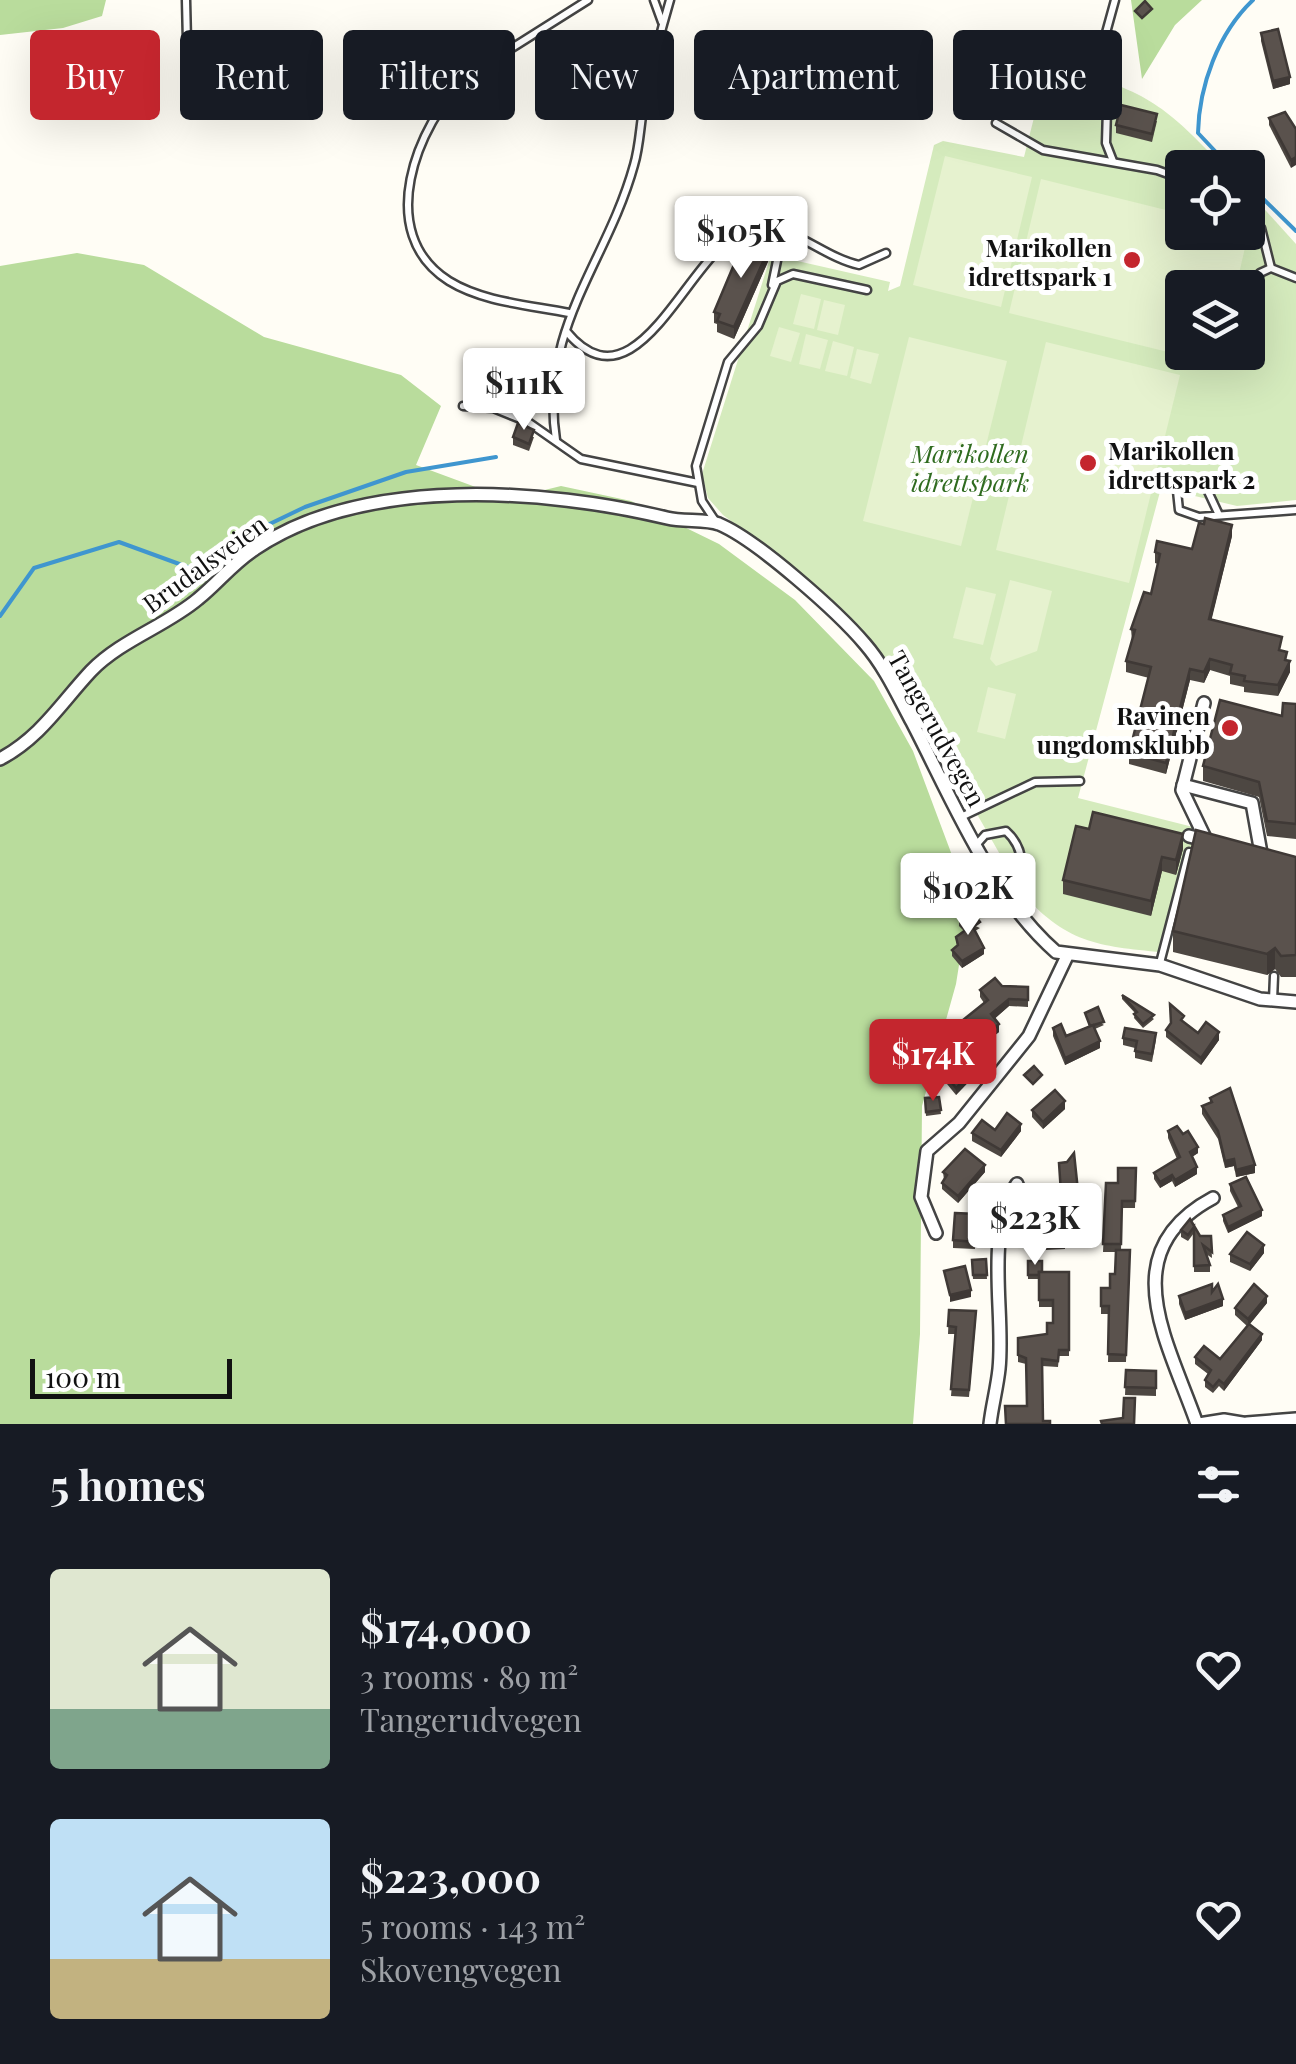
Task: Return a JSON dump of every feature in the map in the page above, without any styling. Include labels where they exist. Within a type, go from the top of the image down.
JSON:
[{"type":"street","name":"Brudalsveien","points":[[0,759],[46,728],[94,668],[198,600],[256,548],[328,517],[392,501],[460,495],[603,502],[687,522],[717,523]]},
{"type":"street","name":"Tangerudvegen","points":[[717,523],[804,584],[865,644],[976,844],[1040,938],[1067,956]]},
{"type":"street","points":[[1190,852],[1196,838],[1183,785],[1204,703]]},
{"type":"street","points":[[1183,785],[1252,803],[1260,853]]},
{"type":"street","points":[[1196,838],[1224,844]]},
{"type":"street","points":[[1242,849],[1278,857]]},
{"type":"street","points":[[936,1233],[922,1197],[922,1163],[927,1151],[981,1098],[1029,1036],[1067,956],[1160,965],[1273,1001],[1296,1002]]},
{"type":"street","points":[[990,1424],[999,1368],[1001,1239],[1006,1201],[1017,1184]]},
{"type":"street","points":[[1213,1198],[1184,1213],[1169,1231],[1152,1281],[1198,1424],[1248,1424],[1296,1418]]},
{"type":"lane","points":[[186,0],[187,30]]},
{"type":"lane","points":[[568,312],[479,295],[446,280],[412,236],[408,202],[424,136],[449,93],[466,76],[588,0]]},
{"type":"lane","points":[[654,0],[663,24]]},
{"type":"lane","points":[[556,440],[551,404],[568,312],[616,214],[635,163],[670,0]]},
{"type":"lane","points":[[1114,162],[1106,143],[1107,109],[1093,80],[1115,0]]},
{"type":"lane","points":[[996,123],[1043,150],[1165,176]]},
{"type":"lane","points":[[566,331],[587,352],[621,353],[637,344],[681,300],[724,241],[762,227],[790,231],[840,261],[870,263],[886,252]]},
{"type":"lane","points":[[770,296],[773,270],[790,231]]},
{"type":"lane","points":[[1265,241],[1271,268]]},
{"type":"lane","points":[[1271,268],[1296,278]]},
{"type":"lane","points":[[1265,273],[1271,268]]},
{"type":"lane","points":[[717,523],[702,502],[696,466],[724,371],[758,326],[777,281],[789,274],[866,290]]},
{"type":"lane","points":[[463,406],[509,413],[580,459],[698,483]]},
{"type":"lane","points":[[1219,515],[1205,485],[1186,482],[1177,491],[1176,504],[1184,514],[1219,515],[1296,510]]},
{"type":"lane","points":[[961,817],[1035,782],[1080,781]]},
{"type":"lane","name":"Tangerudvegen","points":[[976,844],[995,832],[1006,831],[1016,840],[1022,864],[1014,902]]},
{"type":"lane","points":[[1160,965],[1190,852]]},
{"type":"lane","points":[[1273,1001],[1274,976]]},
{"type":"green space","points":[[0,0],[106,0],[102,16],[63,28],[0,35]]},
{"type":"green space","points":[[1131,0],[1202,0],[1175,25],[1142,79]]},
{"type":"green space","name":"Marikollen idrettspark","points":[[1122,88],[1158,106],[1207,150],[1165,150],[1165,250],[1265,250],[1265,210],[1296,244],[1296,500],[1237,506],[1161,488],[1078,798],[1197,828],[1168,953],[1088,940],[1055,924],[1039,911],[1022,893],[937,744],[931,746],[881,657],[859,627],[807,578],[723,515],[708,498],[702,474],[771,255],[890,282],[888,291],[900,286],[934,145],[943,141],[1024,157],[1033,120],[1122,120]]},
{"type":"green space","points":[[945,156],[1032,177],[1001,307],[913,285]]},
{"type":"green space","name":"Marikollen idrettspark 1","points":[[1041,179],[1165,210],[1165,250],[1244,250],[1240,270],[1165,270],[1165,351],[1009,313]]},
{"type":"green space","points":[[77,253],[144,265],[264,337],[401,375],[441,406],[416,465],[508,499],[561,486],[631,501],[719,544],[795,600],[874,681],[913,751],[956,866],[992,916],[966,921],[956,984],[922,1106],[920,1334],[913,1424],[0,1424],[0,266]]},
{"type":"green space","points":[[801,294],[821,299],[814,329],[793,324]]},
{"type":"green space","points":[[824,300],[845,305],[838,335],[817,330]]},
{"type":"green space","points":[[779,327],[800,333],[791,362],[770,356]]},
{"type":"green space","points":[[806,334],[828,340],[820,369],[799,364]]},
{"type":"green space","points":[[909,337],[1007,361],[961,546],[863,521]]},
{"type":"green space","points":[[833,341],[854,347],[847,376],[825,371]]},
{"type":"green space","name":"Marikollen idrettspark 2","points":[[1046,342],[1180,375],[1129,583],[996,550]]},
{"type":"green space","points":[[857,349],[879,354],[871,384],[850,378]]},
{"type":"green space","points":[[1010,580],[1052,591],[1037,651],[996,666],[990,659]]},
{"type":"green space","points":[[966,587],[996,594],[983,645],[953,638]]},
{"type":"green space","points":[[988,687],[1016,694],[1005,739],[977,732]]},
{"type":"building","points":[[1145,1],[1152,9],[1142,18],[1135,11]]},
{"type":"building","points":[[1278,29],[1290,77],[1273,81],[1261,33]]},
{"type":"building","points":[[1122,105],[1157,114],[1152,134],[1116,125],[1117,120],[1122,120]]},
{"type":"building","points":[[1285,112],[1296,129],[1296,157],[1291,160],[1269,118]]},
{"type":"building","points":[[746,236],[770,246],[734,327],[717,321],[720,314],[714,312]]},
{"type":"building","points":[[518,423],[534,430],[529,444],[513,437]]},
{"type":"building","points":[[1205,518],[1232,525],[1209,619],[1282,637],[1279,650],[1287,652],[1285,660],[1290,661],[1278,685],[1244,681],[1245,676],[1230,673],[1232,665],[1210,659],[1204,672],[1190,669],[1166,763],[1129,753],[1151,667],[1126,661],[1135,630],[1131,629],[1144,592],[1151,594],[1160,554],[1155,552],[1157,541],[1192,549],[1199,523],[1204,524]]},
{"type":"building","points":[[1220,700],[1282,716],[1283,703],[1296,704],[1296,824],[1267,821],[1259,782],[1203,766]]},
{"type":"building","points":[[1093,812],[1183,834],[1176,860],[1162,857],[1151,901],[1063,880],[1076,826],[1089,829]]},
{"type":"building","points":[[1196,830],[1296,857],[1296,955],[1281,956],[1275,948],[1267,954],[1173,931]]},
{"type":"building","points":[[971,910],[980,922],[973,927],[984,948],[962,961],[952,950],[958,945],[956,937],[967,929],[959,919]]},
{"type":"building","points":[[995,978],[1002,986],[1028,987],[1028,1000],[1009,999],[991,1014],[999,1024],[982,1038],[989,1045],[977,1057],[981,1062],[956,1088],[938,1065],[958,1049],[948,1032],[988,1000],[980,990]]},
{"type":"building","points":[[1122,995],[1154,1015],[1143,1024]]},
{"type":"building","points":[[1170,1004],[1184,1016],[1181,1020],[1198,1033],[1206,1022],[1219,1032],[1201,1058],[1166,1030],[1171,1023]]},
{"type":"building","points":[[1098,1007],[1104,1022],[1090,1026],[1085,1013]]},
{"type":"building","points":[[1061,1024],[1066,1036],[1093,1025],[1100,1041],[1065,1058],[1053,1028]]},
{"type":"building","points":[[1125,1028],[1156,1033],[1152,1054],[1135,1051],[1137,1041],[1123,1038]]},
{"type":"building","points":[[1034,1066],[1042,1075],[1033,1084],[1024,1075]]},
{"type":"building","points":[[1230,1088],[1255,1165],[1236,1170],[1234,1159],[1225,1161],[1218,1131],[1202,1106]]},
{"type":"building","points":[[1055,1090],[1065,1101],[1043,1122],[1032,1110]]},
{"type":"building","points":[[939,1097],[941,1110],[926,1112],[925,1098]]},
{"type":"building","points":[[1007,1113],[1021,1124],[1001,1150],[972,1133],[982,1120],[995,1130]]},
{"type":"building","points":[[1177,1126],[1183,1134],[1188,1131],[1198,1147],[1190,1152],[1197,1167],[1175,1180],[1172,1175],[1160,1182],[1154,1173],[1180,1157],[1168,1131]]},
{"type":"building","points":[[965,1149],[985,1165],[958,1196],[942,1183],[947,1175],[943,1172]]},
{"type":"building","points":[[1074,1153],[1078,1191],[1061,1193],[1059,1163],[1067,1162]]},
{"type":"building","points":[[1118,1168],[1136,1168],[1135,1201],[1122,1201],[1121,1244],[1103,1244],[1106,1183],[1118,1183]]},
{"type":"building","points":[[1246,1177],[1262,1210],[1228,1227],[1223,1215],[1241,1206],[1230,1184]]},
{"type":"building","points":[[1017,1206],[1031,1210],[1027,1224],[1013,1221]]},
{"type":"building","points":[[1062,1206],[1065,1241],[1046,1243],[1043,1208]]},
{"type":"building","points":[[955,1213],[977,1214],[975,1242],[953,1240]]},
{"type":"building","points":[[1190,1219],[1200,1236],[1211,1236],[1212,1252],[1203,1245],[1210,1265],[1194,1266],[1194,1227],[1188,1235],[1181,1230]]},
{"type":"building","points":[[1247,1232],[1264,1245],[1250,1264],[1230,1254]]},
{"type":"building","points":[[1116,1250],[1130,1250],[1126,1355],[1108,1354],[1109,1306],[1101,1306],[1101,1288],[1110,1288],[1110,1274],[1115,1274]]},
{"type":"building","points":[[986,1259],[987,1275],[973,1275],[972,1260]]},
{"type":"building","points":[[1028,1261],[1042,1261],[1039,1275],[1028,1275]]},
{"type":"building","points":[[965,1266],[971,1290],[950,1295],[944,1271]]},
{"type":"building","points":[[1039,1272],[1069,1272],[1069,1350],[1059,1350],[1058,1361],[1042,1359],[1043,1421],[1050,1424],[1006,1424],[1005,1406],[1027,1406],[1026,1358],[1018,1355],[1018,1338],[1047,1334],[1047,1323],[1053,1323],[1053,1300],[1039,1300]]},
{"type":"building","points":[[1212,1284],[1212,1292],[1218,1284],[1223,1299],[1185,1313],[1179,1296]]},
{"type":"building","points":[[1254,1284],[1267,1296],[1248,1319],[1235,1308]]},
{"type":"building","points":[[949,1310],[976,1311],[969,1390],[951,1389],[956,1327],[948,1326]]},
{"type":"building","points":[[1249,1324],[1262,1334],[1224,1384],[1219,1380],[1213,1387],[1205,1380],[1211,1370],[1195,1357],[1204,1346],[1220,1359]]},
{"type":"building","points":[[1126,1370],[1156,1371],[1156,1388],[1125,1387]]},
{"type":"building","points":[[1124,1398],[1135,1398],[1134,1424],[1102,1424],[1101,1421],[1123,1418]]},
{"type":"waterway","points":[[1214,150],[1198,133],[1202,97],[1220,44],[1253,0]]},
{"type":"waterway","points":[[1265,201],[1296,231]]},
{"type":"waterway","points":[[0,616],[34,568],[119,542],[193,569],[219,563],[251,533],[305,507],[406,472],[496,457]]},
{"type":"place","name":"Marikollen idrettspark 1","points":[[1132,260]]},
{"type":"place","name":"Marikollen idrettspark 2","points":[[1088,463]]},
{"type":"place","name":"Ravinen ungdomsklubb","points":[[1230,728]]}]
